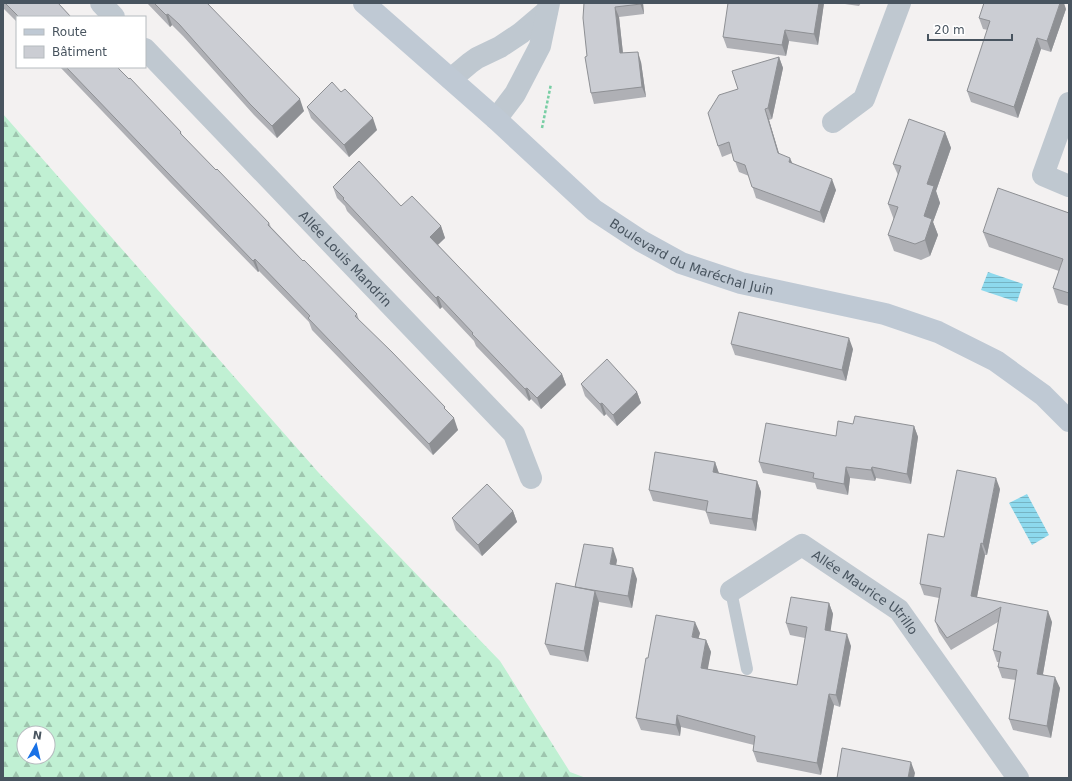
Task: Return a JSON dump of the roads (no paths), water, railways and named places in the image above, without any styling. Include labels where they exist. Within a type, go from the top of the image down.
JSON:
[{"type":"main road","name":"Boulevard du Maréchal Juin","points":[[364,3],[496,119],[594,210],[654,249],[681,263],[741,284],[885,314],[938,332],[996,361],[1043,395],[1069,421]]},
{"type":"street","points":[[101,3],[113,16]]},
{"type":"street","points":[[833,122],[864,99],[900,3]]},
{"type":"street","points":[[451,79],[470,62],[500,47],[521,33],[548,7]]},
{"type":"street","points":[[496,119],[515,94],[540,46],[548,7]]},
{"type":"street","name":"Allée Louis Mandrin","points":[[146,50],[514,434],[531,478]]},
{"type":"street","points":[[1069,103],[1043,175],[1069,186]]},
{"type":"street","name":"Allée Maurice Utrillo","points":[[731,591],[802,545],[899,610],[1018,778]]},
{"type":"lane","name":"Allée Maurice Utrillo","points":[[731,591],[747,669]]},
{"type":"water","points":[[988,272],[1023,284],[1017,302],[981,290]]},
{"type":"water","points":[[1027,494],[1049,535],[1032,545],[1009,503]]}]
